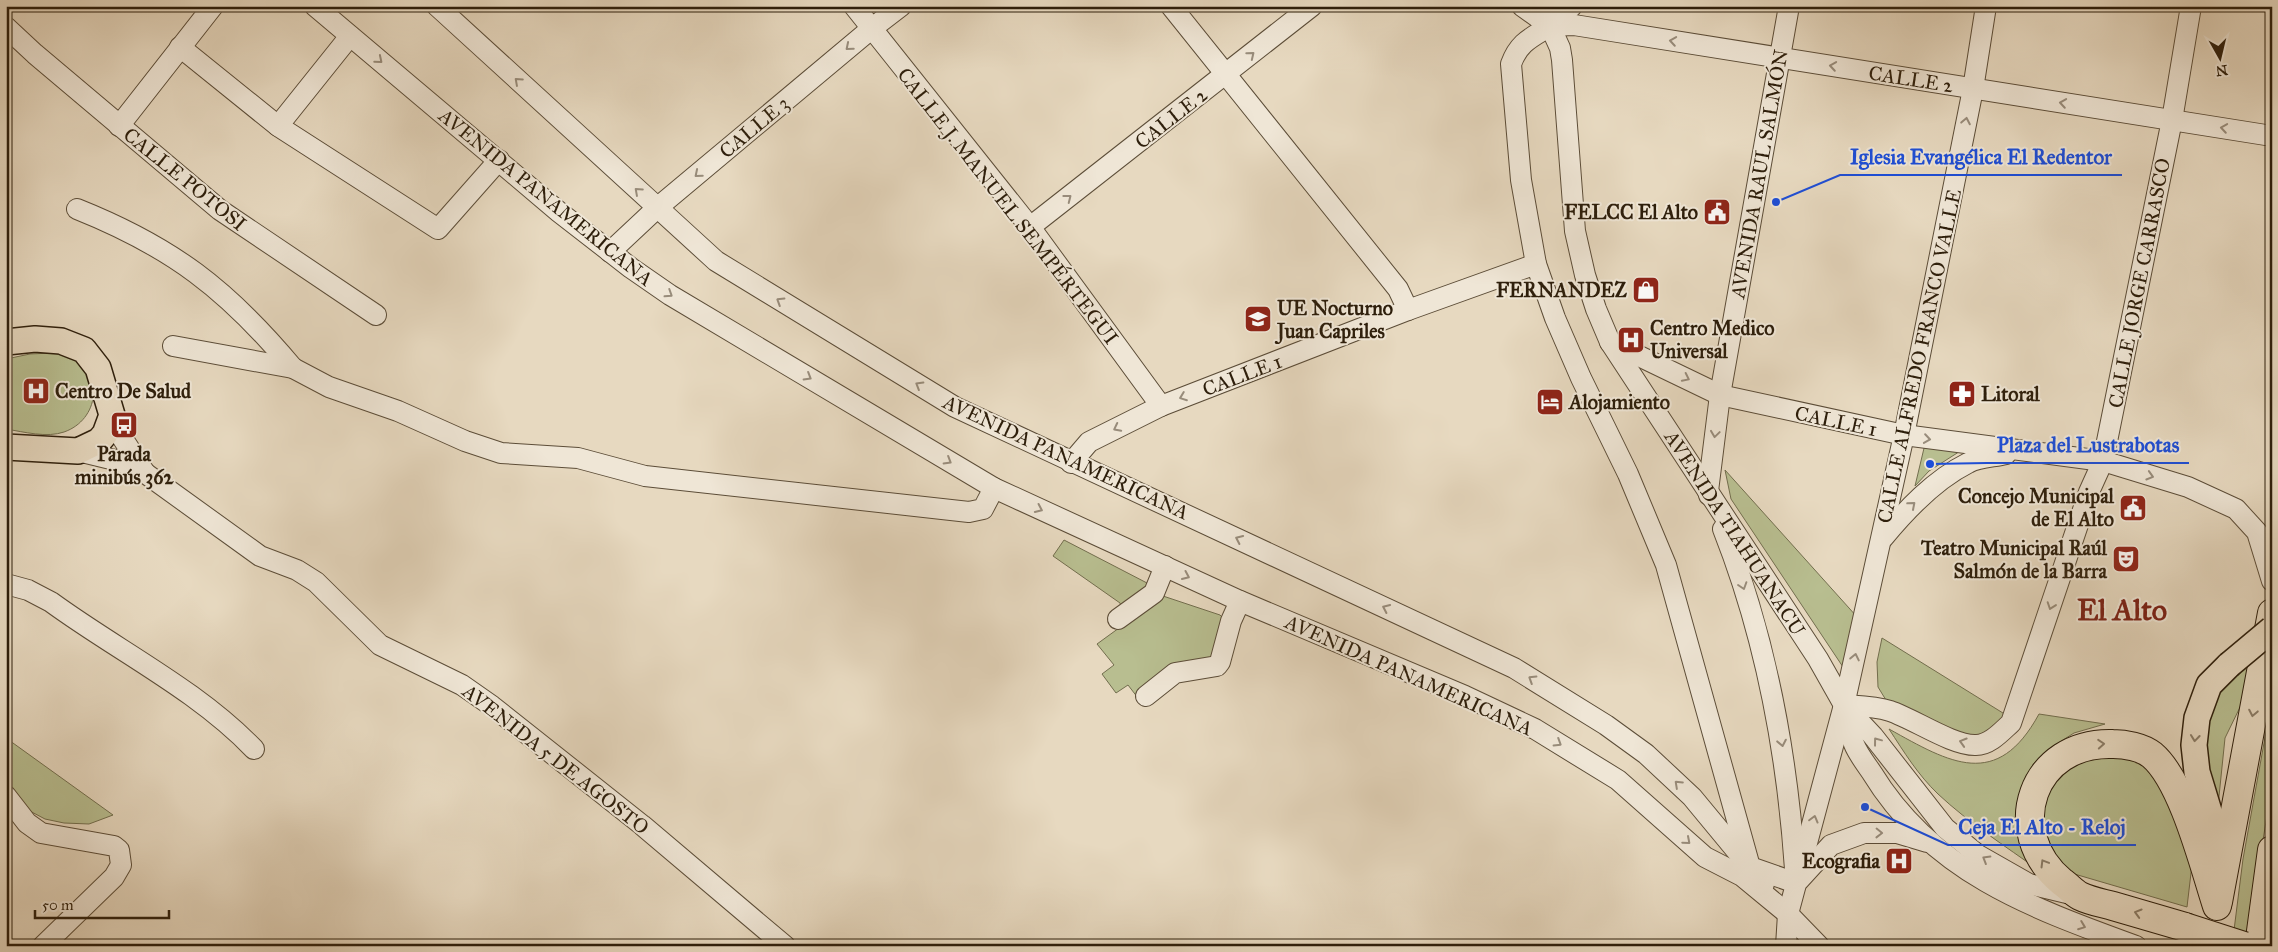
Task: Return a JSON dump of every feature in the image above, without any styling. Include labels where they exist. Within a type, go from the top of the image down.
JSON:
[{"type":"highway","points":[[2214,946],[2217,906],[2272,613]]},
{"type":"highway","points":[[2217,906],[2174,783],[2151,755],[2127,744],[2099,743],[2067,752],[2048,770],[2035,790],[2029,809],[2030,830],[2038,852],[2049,871],[2080,896],[2244,946]]},
{"type":"highway","points":[[2259,946],[2272,850]]},
{"type":"main road","points":[[6,342],[35,338],[61,341],[84,350],[98,368],[112,415],[105,434],[98,441],[78,451],[6,447]]},
{"type":"main road","points":[[2225,864],[2197,772],[2194,745],[2197,718],[2209,685],[2229,665],[2272,630]]},
{"type":"street","points":[[119,126],[213,6]]},
{"type":"street","name":"AVENIDA PANAMERICANA","points":[[315,6],[610,252],[670,295],[994,488],[1240,601],[1465,696],[1535,729],[1618,780],[1705,857],[1742,876],[1788,914]]},
{"type":"street","name":"AVENIDA PANAMERICANA","points":[[437,6],[716,261],[838,337],[956,407],[1071,463],[1126,485],[1514,668],[1606,725],[1646,754],[1692,797],[1788,914]]},
{"type":"street","name":"CALLE J. MANUEL SEMPÉRTEGUI","points":[[854,6],[1030,228],[1161,406]]},
{"type":"street","name":"CALLE 3","points":[[610,252],[657,208],[901,6]]},
{"type":"street","points":[[1171,6],[1225,76],[1398,289],[1408,310]]},
{"type":"street","name":"CALLE 2","points":[[1030,228],[1312,6]]},
{"type":"street","points":[[1522,6],[1549,16],[1565,13],[1572,6]]},
{"type":"street","name":"AVENIDA RAUL SALMÓN","points":[[1708,491],[1720,395],[1789,6]]},
{"type":"street","name":"CALLE ALFREDO FRANCO VALLE","points":[[1786,946],[1788,914],[1844,705],[1904,435],[1973,89],[1986,6]]},
{"type":"street","name":"CALLE JORGE CARRASCO","points":[[1844,705],[1866,706],[1889,711],[1963,743],[1978,746],[1996,737],[2011,723],[2089,492],[2104,462],[2172,120],[2191,6]]},
{"type":"street","points":[[1549,16],[1516,50],[1511,64],[1521,180],[1536,264],[1555,318],[1577,370],[1628,474],[1666,565],[1750,867],[1796,883]]},
{"type":"street","name":"CALLE 2","points":[[1549,16],[1574,25],[2272,136]]},
{"type":"street","name":"AVENIDA TIAHUANACU","points":[[1549,16],[1562,60],[1575,231],[1593,300],[1610,342],[1818,659],[1844,705]]},
{"type":"street","name":"CALLE POTOSI","points":[[6,27],[119,126],[220,210],[376,315]]},
{"type":"street","points":[[278,126],[350,36]]},
{"type":"street","points":[[180,47],[278,126],[438,229],[499,160]]},
{"type":"street","points":[[77,209],[122,228],[186,264],[240,309],[261,330],[293,368]]},
{"type":"street","name":"CALLE 1","points":[[1071,463],[1089,442],[1161,406],[1408,310],[1536,264]]},
{"type":"street","name":"CALLE 1","points":[[1610,342],[1720,395],[1904,435],[2104,462],[2188,488],[2236,509],[2257,532],[2272,581]]},
{"type":"street","points":[[173,346],[293,368],[329,387],[398,411],[465,441],[501,452],[578,458],[645,476],[969,512],[983,509],[994,488]]},
{"type":"street","name":"AVENIDA 5 DE AGOSTO","points":[[112,415],[123,439],[145,473]]},
{"type":"street","name":"AVENIDA 5 DE AGOSTO","points":[[78,451],[119,462],[145,473],[260,556],[297,570],[316,582],[380,644],[462,685],[492,706],[642,825],[785,946]]},
{"type":"street","points":[[1880,542],[1904,513],[1938,483],[1969,462],[2019,451]]},
{"type":"street","points":[[1708,491],[1732,553],[1747,599],[1770,683],[1783,749],[1792,816],[1796,883]]},
{"type":"street","points":[[1118,619],[1154,593],[1165,566]]},
{"type":"street","points":[[6,584],[28,590],[50,602],[206,706],[233,728],[254,749]]},
{"type":"street","points":[[1146,696],[1175,674],[1217,666],[1220,662],[1231,621],[1240,601]]},
{"type":"street","points":[[1844,705],[1854,744],[1882,790],[1911,824],[1932,844],[1988,884],[2037,908],[2136,946]]},
{"type":"street","points":[[1844,705],[1873,736],[1945,828],[1978,854],[2029,884],[2080,896]]},
{"type":"street","points":[[6,796],[27,823],[41,833],[114,846],[119,850],[121,865],[114,877],[102,891],[43,946]]},
{"type":"street","points":[[1796,883],[1831,845],[1864,833],[1897,833],[1932,844]]},
{"type":"street","points":[[1788,914],[1819,946]]},
{"type":"green space","points":[[52,353],[71,357],[82,364],[89,374],[93,385],[93,396],[91,407],[85,417],[76,426],[57,434],[35,434],[6,429],[6,359],[30,354]]},
{"type":"green space","points":[[1925,444],[1965,448],[1929,471],[1915,486]]},
{"type":"green space","points":[[1725,470],[1858,618],[1843,667],[1731,499]]},
{"type":"green space","points":[[1064,540],[1147,583],[1149,587],[1121,606],[1120,603],[1053,556]]},
{"type":"green space","points":[[1163,596],[1220,615],[1223,618],[1214,658],[1138,698],[1128,685],[1116,693],[1102,674],[1114,665],[1097,644]]},
{"type":"green space","points":[[1882,638],[2011,718],[1969,742],[1889,705],[1878,687],[1877,662]]},
{"type":"green space","points":[[2254,656],[2244,699],[2225,738],[2218,806],[2203,754],[2212,704],[2222,687]]},
{"type":"green space","points":[[2272,699],[2272,784],[2246,946],[2232,946],[2243,859]]},
{"type":"green space","points":[[2039,714],[2105,724],[2074,733],[2052,747],[2033,764],[2022,795],[2040,871],[1975,825],[1938,794],[1918,771],[1889,729],[1932,752],[1952,759],[1971,763],[1989,762],[2006,754],[2023,738]]},
{"type":"green space","points":[[6,738],[113,815],[89,824],[64,823],[45,819],[26,809],[6,784]]},
{"type":"green space","points":[[2133,753],[2158,772],[2193,856],[2187,907],[2071,873],[2054,857],[2038,811],[2048,785],[2069,762]]},
{"type":"place","name":"Iglesia Evangélica El Redentor","points":[[1776,202]]},
{"type":"place","name":"FELCC El Alto","points":[[1717,212]]},
{"type":"place","name":"FERNANDEZ","points":[[1646,290]]},
{"type":"place","name":"UE Nocturno Juan Capriles","points":[[1258,319]]},
{"type":"place","name":"Centro Medico Universal","points":[[1631,340]]},
{"type":"place","name":"Centro De Salud","points":[[36,391]]},
{"type":"place","name":"Litoral","points":[[1962,394]]},
{"type":"place","name":"Alojamiento","points":[[1550,402]]},
{"type":"place","name":"Parada minibús 362","points":[[124,425]]},
{"type":"place","name":"Plaza del Lustrabotas","points":[[1930,464]]},
{"type":"place","name":"Concejo Municipal de El Alto","points":[[2133,508]]},
{"type":"place","name":"Teatro Municipal Raúl Salmón de la Barra","points":[[2126,559]]},
{"type":"place","name":"Ceja El Alto - Reloj","points":[[1865,807]]},
{"type":"place","name":"Ecografia","points":[[1899,861]]},
{"type":"district","name":"El Alto","points":[[2122,610]]}]
